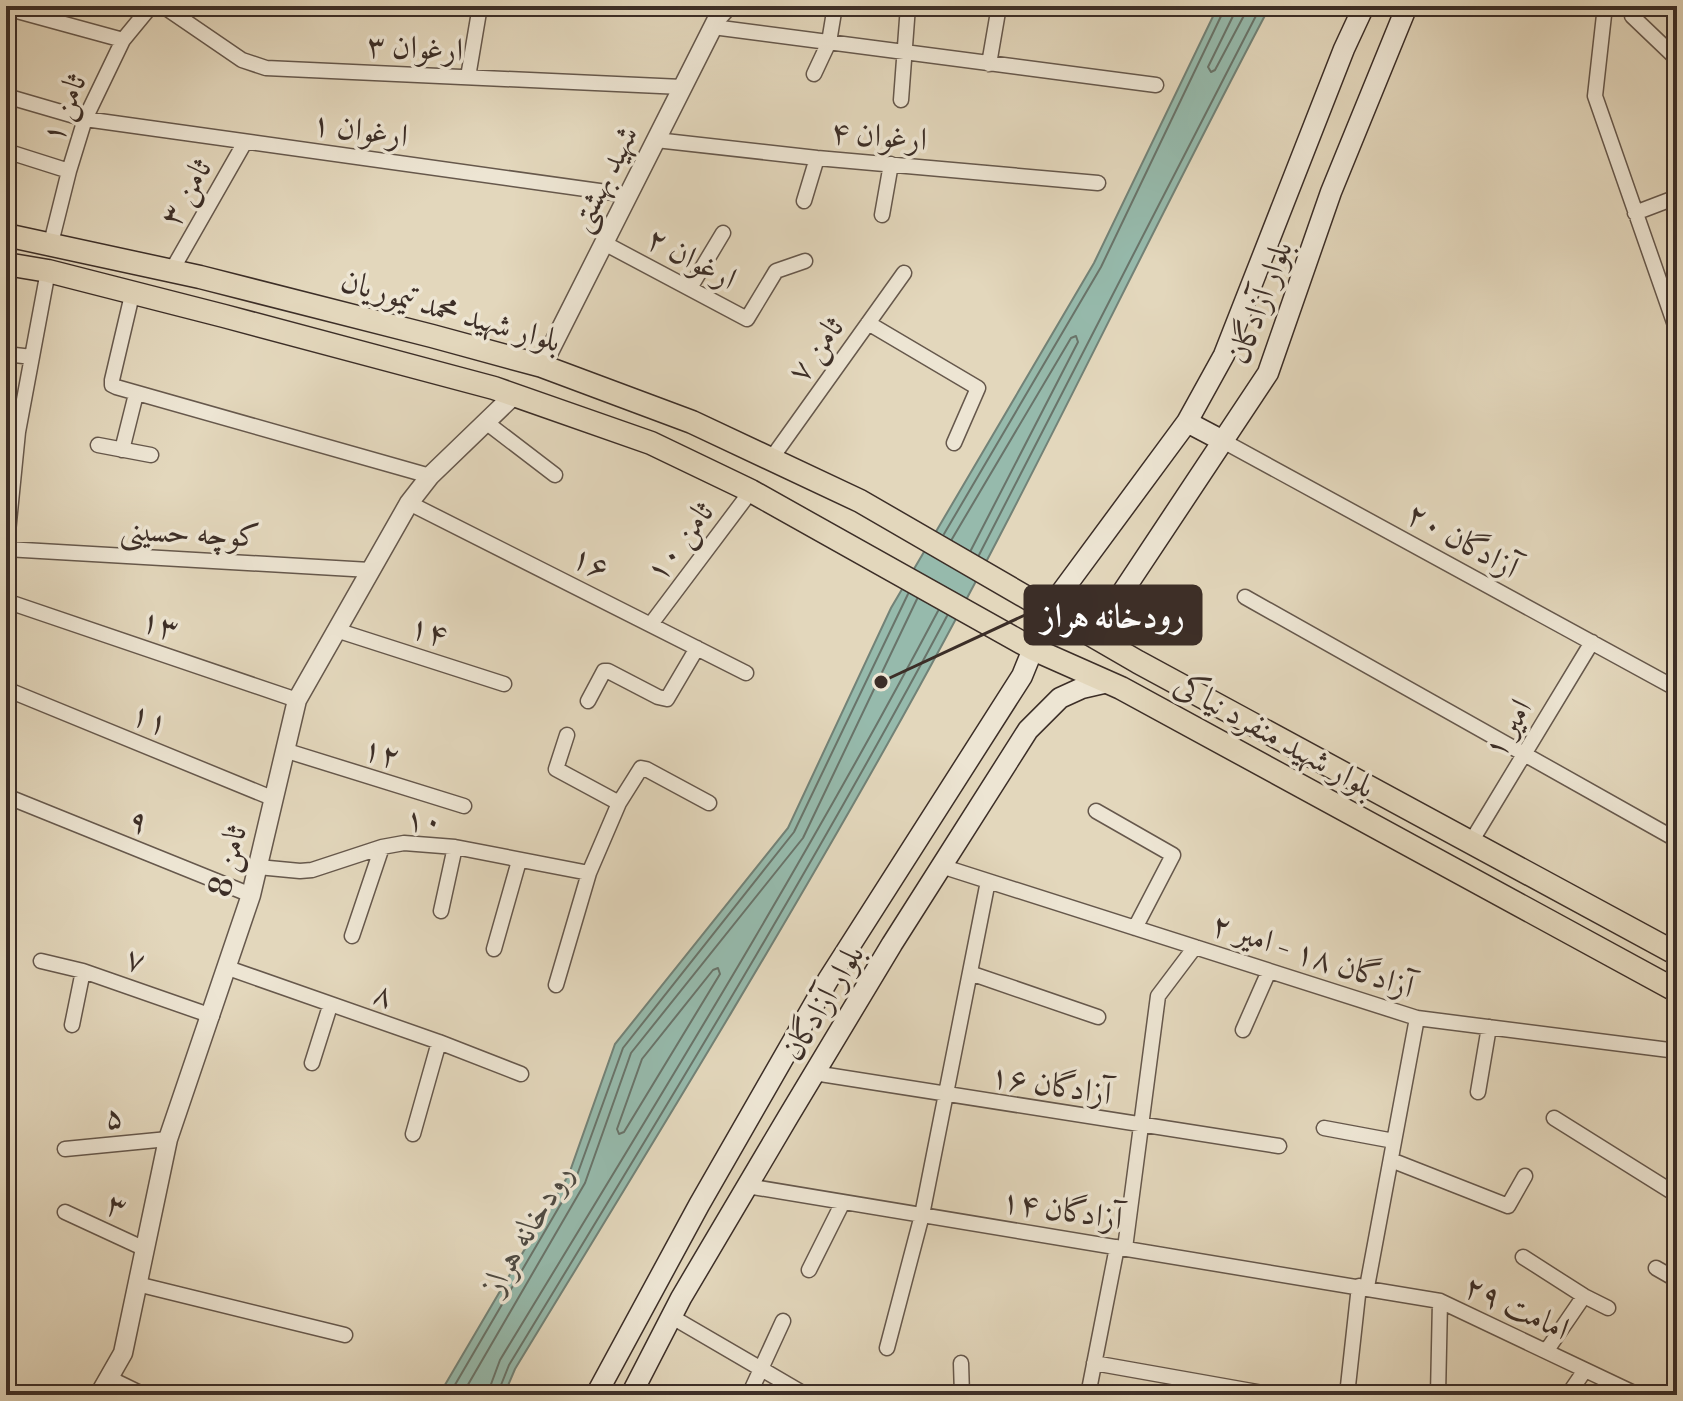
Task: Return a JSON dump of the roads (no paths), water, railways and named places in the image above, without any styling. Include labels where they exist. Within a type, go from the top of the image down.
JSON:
[{"type":"main road","name":"بلوار آزادگان","points":[[1049,609],[1187,422],[1224,355],[1344,49],[1364,6]]},
{"type":"main road","name":"بلوار آزادگان","points":[[1094,635],[1268,373],[1331,192],[1407,6]]},
{"type":"main road","name":"بلوار شهید محمد تیموریان","points":[[6,235],[258,291],[542,366],[692,422],[860,501]]},
{"type":"main road","name":"بلوار شهید محمد تیموریان","points":[[6,264],[48,271],[132,295],[251,323],[514,395],[651,443],[751,491],[840,539]]},
{"type":"main road","points":[[188,307],[198,304],[204,295],[200,277]]},
{"type":"main road","points":[[251,323],[245,308],[258,291]]},
{"type":"main road","points":[[1187,422],[1223,441]]},
{"type":"main road","points":[[721,476],[743,446]]},
{"type":"main road","points":[[751,491],[771,459]]},
{"type":"main road","name":"بلوار شهید منفرد نیاکی","points":[[860,501],[1309,755],[1677,954]]},
{"type":"main road","name":"بلوار شهید منفرد نیاکی","points":[[840,539],[1033,649],[1108,682],[1677,991]]},
{"type":"main road","name":"بلوار آزادگان","points":[[596,1395],[714,1178],[853,941],[1022,676],[1033,649]]},
{"type":"main road","name":"بلوار آزادگان","points":[[631,1395],[672,1317],[814,1073],[1028,730],[1060,698],[1082,688],[1108,682]]},
{"type":"main road","points":[[1291,781],[1307,775],[1311,770],[1309,755]]},
{"type":"main road","points":[[1343,809],[1340,794],[1343,787],[1358,781]]},
{"type":"main road","points":[[853,941],[885,956]]},
{"type":"street","name":"ثامن ۱","points":[[51,243],[85,119],[123,40],[151,6]]},
{"type":"street","name":"ارغوان ۳","points":[[163,6],[242,60],[266,68],[682,87]]},
{"type":"street","points":[[468,77],[480,6]]},
{"type":"street","points":[[814,74],[829,42],[835,6]]},
{"type":"street","points":[[901,100],[908,6]]},
{"type":"street","points":[[989,64],[999,6]]},
{"type":"street","points":[[1605,6],[1595,96],[1677,331]]},
{"type":"street","points":[[6,8],[123,40]]},
{"type":"street","points":[[719,14],[829,42],[1156,85]]},
{"type":"street","name":"شهید بهشتی","points":[[542,366],[719,14]]},
{"type":"street","points":[[1632,16],[1677,59]]},
{"type":"street","name":"ارغوان ۱","points":[[6,96],[85,119],[628,195]]},
{"type":"street","name":"ارغوان ۴","points":[[656,140],[1098,183]]},
{"type":"street","name":"ثامن ۳","points":[[172,270],[245,142]]},
{"type":"street","points":[[6,151],[69,171]]},
{"type":"street","points":[[804,201],[817,158]]},
{"type":"street","points":[[882,215],[891,164]]},
{"type":"street","points":[[1635,213],[1677,197]]},
{"type":"street","points":[[690,288],[723,233]]},
{"type":"street","name":"ارغوان ۲","points":[[604,243],[747,319],[776,271],[805,261]]},
{"type":"street","points":[[6,550],[12,432],[32,357],[48,271]]},
{"type":"street","name":"ثامن ۷","points":[[771,459],[904,273]]},
{"type":"street","points":[[132,295],[112,385],[430,476]]},
{"type":"street","points":[[868,323],[978,388],[954,443]]},
{"type":"street","points":[[6,354],[32,357]]},
{"type":"street","points":[[122,450],[136,394]]},
{"type":"street","name":"ثامن 8","points":[[99,1395],[123,1353],[168,1139],[251,895],[297,700],[409,503],[430,476],[514,395]]},
{"type":"street","points":[[487,423],[555,475]]},
{"type":"street","name":"آزادگان ۲۰","points":[[1223,441],[1677,689]]},
{"type":"street","points":[[98,445],[151,455]]},
{"type":"street","name":"ثامن ۱۰","points":[[651,624],[751,491]]},
{"type":"street","name":"۱۶","points":[[409,503],[746,673]]},
{"type":"street","name":"کوچه حسینی","points":[[6,550],[370,570]]},
{"type":"street","points":[[1245,597],[1677,840]]},
{"type":"street","name":"۱۳","points":[[6,601],[297,700]]},
{"type":"street","name":"۱۴","points":[[336,630],[504,684]]},
{"type":"street","name":"امیر ۱","points":[[1471,842],[1592,642]]},
{"type":"street","points":[[588,701],[604,671],[667,699],[697,648]]},
{"type":"street","name":"۱۱","points":[[6,689],[272,798]]},
{"type":"street","points":[[567,735],[556,769],[619,803]]},
{"type":"street","name":"۱۲","points":[[284,750],[464,806]]},
{"type":"street","points":[[556,985],[589,873],[619,803],[641,768],[709,803]]},
{"type":"street","name":"۹","points":[[6,796],[251,895]]},
{"type":"street","points":[[1096,811],[1173,855],[1135,928]]},
{"type":"street","name":"۱۰","points":[[258,867],[312,870],[404,843],[455,847],[589,873]]},
{"type":"street","points":[[352,936],[382,847]]},
{"type":"street","points":[[441,911],[455,847]]},
{"type":"street","points":[[494,949],[519,861]]},
{"type":"street","name":"آزادگان ۱۸ - امیر ۲","points":[[941,866],[1417,1018],[1677,1051]]},
{"type":"street","points":[[887,1348],[922,1215],[988,881]]},
{"type":"street","points":[[1088,1395],[1121,1247],[1158,996],[1195,947]]},
{"type":"street","name":"۷","points":[[41,961],[83,971],[212,1016]]},
{"type":"street","name":"۸","points":[[228,968],[521,1074]]},
{"type":"street","points":[[72,1025],[83,971]]},
{"type":"street","points":[[1243,1030],[1269,971]]},
{"type":"street","points":[[970,973],[1098,1017]]},
{"type":"street","points":[[312,1063],[330,1006]]},
{"type":"street","points":[[1347,1395],[1363,1287],[1391,1160],[1417,1018]]},
{"type":"street","points":[[1478,1092],[1489,1027]]},
{"type":"street","points":[[413,1134],[439,1042]]},
{"type":"street","name":"آزادگان ۱۶","points":[[814,1073],[1141,1127],[1279,1146]]},
{"type":"street","points":[[1554,1118],[1677,1195]]},
{"type":"street","points":[[1324,1128],[1394,1141]]},
{"type":"street","name":"۵","points":[[65,1149],[168,1139]]},
{"type":"street","points":[[1391,1160],[1508,1206],[1525,1176]]},
{"type":"street","name":"آزادگان ۱۴","points":[[747,1186],[1363,1287]]},
{"type":"street","points":[[809,1270],[843,1202]]},
{"type":"street","name":"۳","points":[[65,1212],[145,1249]]},
{"type":"street","points":[[1523,1257],[1608,1308]]},
{"type":"street","points":[[1656,1268],[1677,1280]]},
{"type":"street","points":[[137,1284],[345,1335]]},
{"type":"street","name":"امامت ۲۹","points":[[1363,1287],[1440,1301],[1638,1395]]},
{"type":"street","points":[[1547,1350],[1584,1296]]},
{"type":"street","points":[[1438,1395],[1440,1301]]},
{"type":"street","points":[[672,1317],[806,1395]]},
{"type":"street","points":[[749,1395],[783,1321]]},
{"type":"street","points":[[961,1363],[962,1395]]},
{"type":"street","points":[[1094,1363],[1263,1393]]},
{"type":"street","points":[[1568,1395],[1585,1370]]},
{"type":"street","points":[[109,1378],[144,1395]]},
{"type":"water","points":[[1218,6],[1270,6],[987,561],[888,743],[751,980],[515,1369],[504,1395],[439,1395],[569,1174],[615,1044],[788,828],[891,608],[1094,263]]},
{"type":"place","name":"رودخانه هراز","points":[[881,682]]}]
